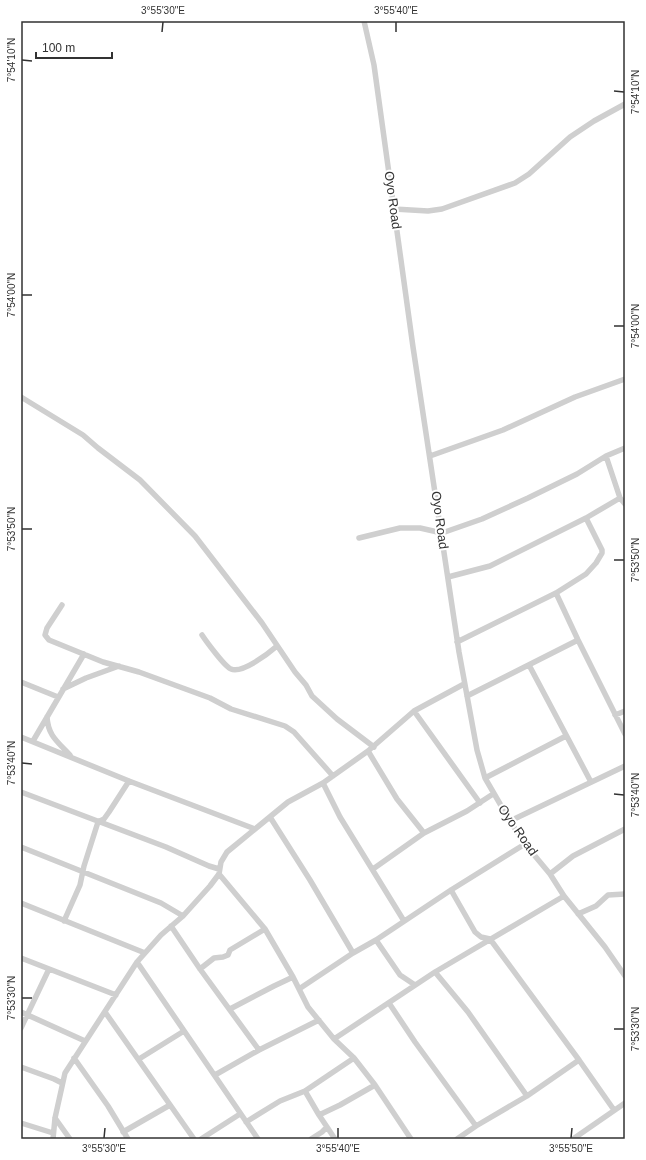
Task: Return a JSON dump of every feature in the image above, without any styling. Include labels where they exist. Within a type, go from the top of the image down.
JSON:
[{"type":"street","name":"Oyo Road","points":[[364,21],[374,65],[413,346],[457,642],[477,750],[485,778],[493,794],[525,844],[550,874],[564,896],[605,947],[625,976]]},
{"type":"street","points":[[394,209],[428,211],[442,209],[515,183],[529,174],[570,137],[594,121],[625,104]]},
{"type":"street","points":[[430,456],[503,430],[575,397],[625,379]]},
{"type":"street","points":[[21,397],[83,435],[140,480],[195,536],[246,601],[295,672],[306,685],[312,696],[337,719],[374,746]]},
{"type":"street","points":[[359,538],[400,528],[420,528],[442,533],[482,519],[528,498],[577,474],[606,456],[625,448]]},
{"type":"street","points":[[606,456],[620,498],[625,504]]},
{"type":"street","points":[[448,577],[490,566],[586,518],[620,498]]},
{"type":"street","points":[[457,642],[556,593],[586,574],[596,563],[602,553],[602,550],[586,518]]},
{"type":"street","points":[[556,593],[625,734]]},
{"type":"street","points":[[62,605],[47,628],[46,635],[49,640],[103,662],[119,666],[210,698],[231,709],[285,726],[294,732],[333,776]]},
{"type":"street","points":[[202,635],[226,665],[231,669],[238,669],[255,662],[277,646]]},
{"type":"street","points":[[467,696],[578,640]]},
{"type":"street","points":[[33,741],[84,654]]},
{"type":"street","points":[[529,665],[591,782]]},
{"type":"street","points":[[62,690],[86,678],[119,666]]},
{"type":"street","points":[[21,682],[58,697]]},
{"type":"street","points":[[21,1123],[53,1136],[55,1118],[65,1073],[85,1040],[95,1028],[137,962],[171,926],[183,916],[220,872],[221,862],[227,852],[288,802],[323,783],[368,751],[414,711],[464,684]]},
{"type":"street","points":[[414,711],[480,803]]},
{"type":"street","points":[[616,716],[625,711]]},
{"type":"street","points":[[47,717],[48,727],[52,734],[57,742],[72,757]]},
{"type":"street","points":[[485,778],[566,736]]},
{"type":"street","points":[[21,737],[128,781],[255,829]]},
{"type":"street","points":[[368,751],[397,799],[424,833]]},
{"type":"street","points":[[510,821],[625,766]]},
{"type":"street","points":[[64,921],[76,897],[98,822],[104,819],[128,781]]},
{"type":"street","points":[[323,783],[340,817],[404,921]]},
{"type":"street","points":[[21,792],[166,847],[220,872],[265,930],[293,977],[308,1007],[334,1039],[354,1058],[411,1139]]},
{"type":"street","points":[[373,869],[424,833],[467,811],[493,794]]},
{"type":"street","points":[[270,817],[310,880],[352,953]]},
{"type":"street","points":[[550,874],[573,856],[625,829]]},
{"type":"street","points":[[299,989],[352,953],[376,940],[451,890],[525,844]]},
{"type":"street","points":[[21,847],[161,903],[183,916]]},
{"type":"street","points":[[451,890],[475,932],[481,937],[490,939],[614,1110]]},
{"type":"street","points":[[578,914],[596,906],[608,895],[625,894]]},
{"type":"street","points":[[334,1039],[435,972],[564,896]]},
{"type":"street","points":[[21,904],[145,953]]},
{"type":"street","points":[[171,926],[200,969],[259,1050]]},
{"type":"street","points":[[200,969],[214,958],[228,955],[230,950],[265,930]]},
{"type":"street","points":[[376,940],[400,975],[415,985]]},
{"type":"street","points":[[21,958],[116,995]]},
{"type":"street","points":[[137,962],[258,1139]]},
{"type":"street","points":[[21,1028],[48,969]]},
{"type":"street","points":[[435,972],[468,1012],[527,1096]]},
{"type":"street","points":[[230,1010],[293,977]]},
{"type":"street","points":[[389,1003],[415,1042],[476,1126]]},
{"type":"street","points":[[21,1012],[85,1040]]},
{"type":"street","points":[[105,1012],[194,1139]]},
{"type":"street","points":[[215,1075],[259,1050],[319,1020]]},
{"type":"street","points":[[139,1059],[184,1031]]},
{"type":"street","points":[[74,1058],[108,1106],[128,1139]]},
{"type":"street","points":[[246,1122],[280,1101],[305,1091],[354,1058]]},
{"type":"street","points":[[457,1139],[527,1096],[579,1060]]},
{"type":"street","points":[[21,1067],[62,1083]]},
{"type":"street","points":[[319,1115],[340,1105],[374,1085]]},
{"type":"street","points":[[305,1091],[335,1139]]},
{"type":"street","points":[[573,1139],[625,1103]]},
{"type":"street","points":[[123,1132],[170,1105]]},
{"type":"street","points":[[201,1139],[240,1114]]},
{"type":"street","points":[[55,1118],[70,1139]]},
{"type":"street","points":[[311,1139],[327,1128]]}]
